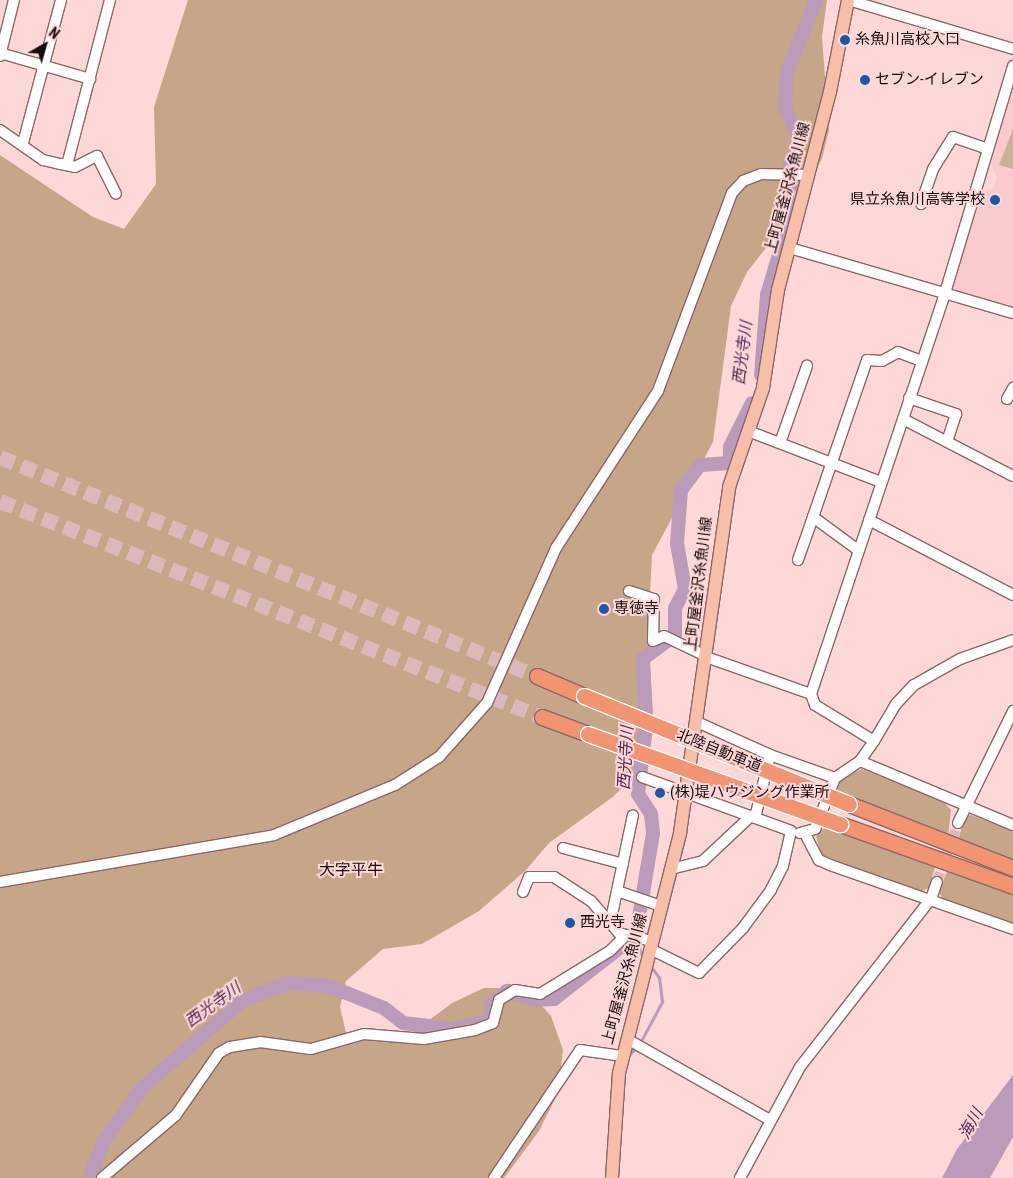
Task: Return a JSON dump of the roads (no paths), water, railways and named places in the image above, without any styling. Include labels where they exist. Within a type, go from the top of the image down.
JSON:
[{"type":"highway","name":"北陸自動車道","points":[[537,676],[849,804],[1013,868]]},
{"type":"highway","name":"北陸自動車道","points":[[542,717],[1013,886]]},
{"type":"main road","name":"上町屋釜沢糸魚川線","points":[[612,1178],[622,1056],[671,869],[687,792],[726,501],[763,388],[778,290],[808,175],[848,0]]},
{"type":"street","points":[[14,0],[0,54],[90,79]]},
{"type":"street","points":[[23,144],[61,0]]},
{"type":"street","points":[[67,165],[110,0]]},
{"type":"street","points":[[848,0],[1013,49]]},
{"type":"street","points":[[874,741],[815,705],[811,694],[945,293],[1013,66]]},
{"type":"street","points":[[0,130],[23,144],[43,160],[76,166],[97,156],[116,194]]},
{"type":"street","points":[[920,204],[933,169],[953,137],[988,149]]},
{"type":"street","points":[[0,882],[274,834],[395,786],[446,750],[488,704],[556,548],[658,391],[732,193],[743,181],[761,174],[808,175]]},
{"type":"street","points":[[790,248],[1013,313]]},
{"type":"street","points":[[798,560],[867,360],[882,361],[898,352],[922,361]]},
{"type":"street","points":[[780,443],[807,366]]},
{"type":"street","points":[[1007,399],[1013,388]]},
{"type":"street","points":[[909,398],[956,414],[947,442]]},
{"type":"street","points":[[903,419],[1013,476]]},
{"type":"street","points":[[748,431],[881,482]]},
{"type":"street","points":[[813,517],[858,550]]},
{"type":"street","points":[[869,520],[1013,595]]},
{"type":"street","points":[[629,592],[654,599],[653,641],[664,636],[706,656],[811,694]]},
{"type":"street","points":[[642,777],[791,831],[805,834],[815,829],[834,778],[860,761],[896,704],[914,685],[960,659],[1013,640]]},
{"type":"street","points":[[958,823],[964,806],[1013,711]]},
{"type":"street","points":[[697,722],[770,755],[834,778]]},
{"type":"street","points":[[671,869],[704,861],[753,817],[770,755]]},
{"type":"street","points":[[860,761],[1013,825]]},
{"type":"street","points":[[610,924],[633,816]]},
{"type":"street","points":[[523,892],[529,877],[554,877],[590,901],[610,924],[625,936],[651,945],[699,973],[743,928],[771,890],[784,866],[791,831]]},
{"type":"street","points":[[805,834],[819,860],[1013,929]]},
{"type":"street","points":[[563,848],[623,864]]},
{"type":"street","points":[[740,1178],[800,1068],[931,899],[937,882]]},
{"type":"street","points":[[617,891],[661,906]]},
{"type":"street","points":[[102,1178],[176,1115],[220,1053],[230,1047],[260,1042],[311,1050],[364,1034],[424,1040],[475,1030],[493,1024],[499,1000],[515,990],[540,994],[610,951],[625,936]]},
{"type":"street","points":[[627,1039],[770,1120]]},
{"type":"street","points":[[494,1178],[580,1050],[622,1056]]},
{"type":"waterway","name":"西光寺川","points":[[761,375],[767,295],[796,197],[786,179],[799,136],[785,108],[787,72],[816,0]]},
{"type":"waterway","name":"西光寺川","points":[[89,1178],[104,1141],[142,1088],[242,1001],[288,983],[329,986],[384,1008],[403,1023],[455,1029],[491,1020],[491,1004],[507,991],[535,1000],[554,999],[636,935],[653,833],[651,814],[638,794],[646,727],[643,659],[675,635],[675,608],[685,589],[677,543],[681,490],[700,465],[730,463],[730,447],[752,403]]},
{"type":"waterway","points":[[637,941],[644,959]]},
{"type":"waterway","points":[[640,1043],[662,1002],[659,978],[651,967]]},
{"type":"waterway","points":[[629,1055],[637,1047]]},
{"type":"waterway","points":[[609,1134],[615,1063]]},
{"type":"tunnel","points":[[0,457],[537,676]]},
{"type":"tunnel","points":[[0,501],[542,717]]},
{"type":"tunnel","points":[[937,882],[958,823]]},
{"type":"place","name":"糸魚川高校入口","points":[[845,40]]},
{"type":"place","name":"セブン-イレブン","points":[[865,80]]},
{"type":"place","name":"県立糸魚川高等学校","points":[[995,200]]},
{"type":"place","name":"専徳寺","points":[[604,609]]},
{"type":"place","name":"(株)堤ハウジング作業所","points":[[660,793]]},
{"type":"place","name":"西光寺","points":[[570,923]]},
{"type":"district","name":"大字平牛","points":[[351,870]]},
{"type":"water label","name":"海川","points":[[971,1124]]}]
